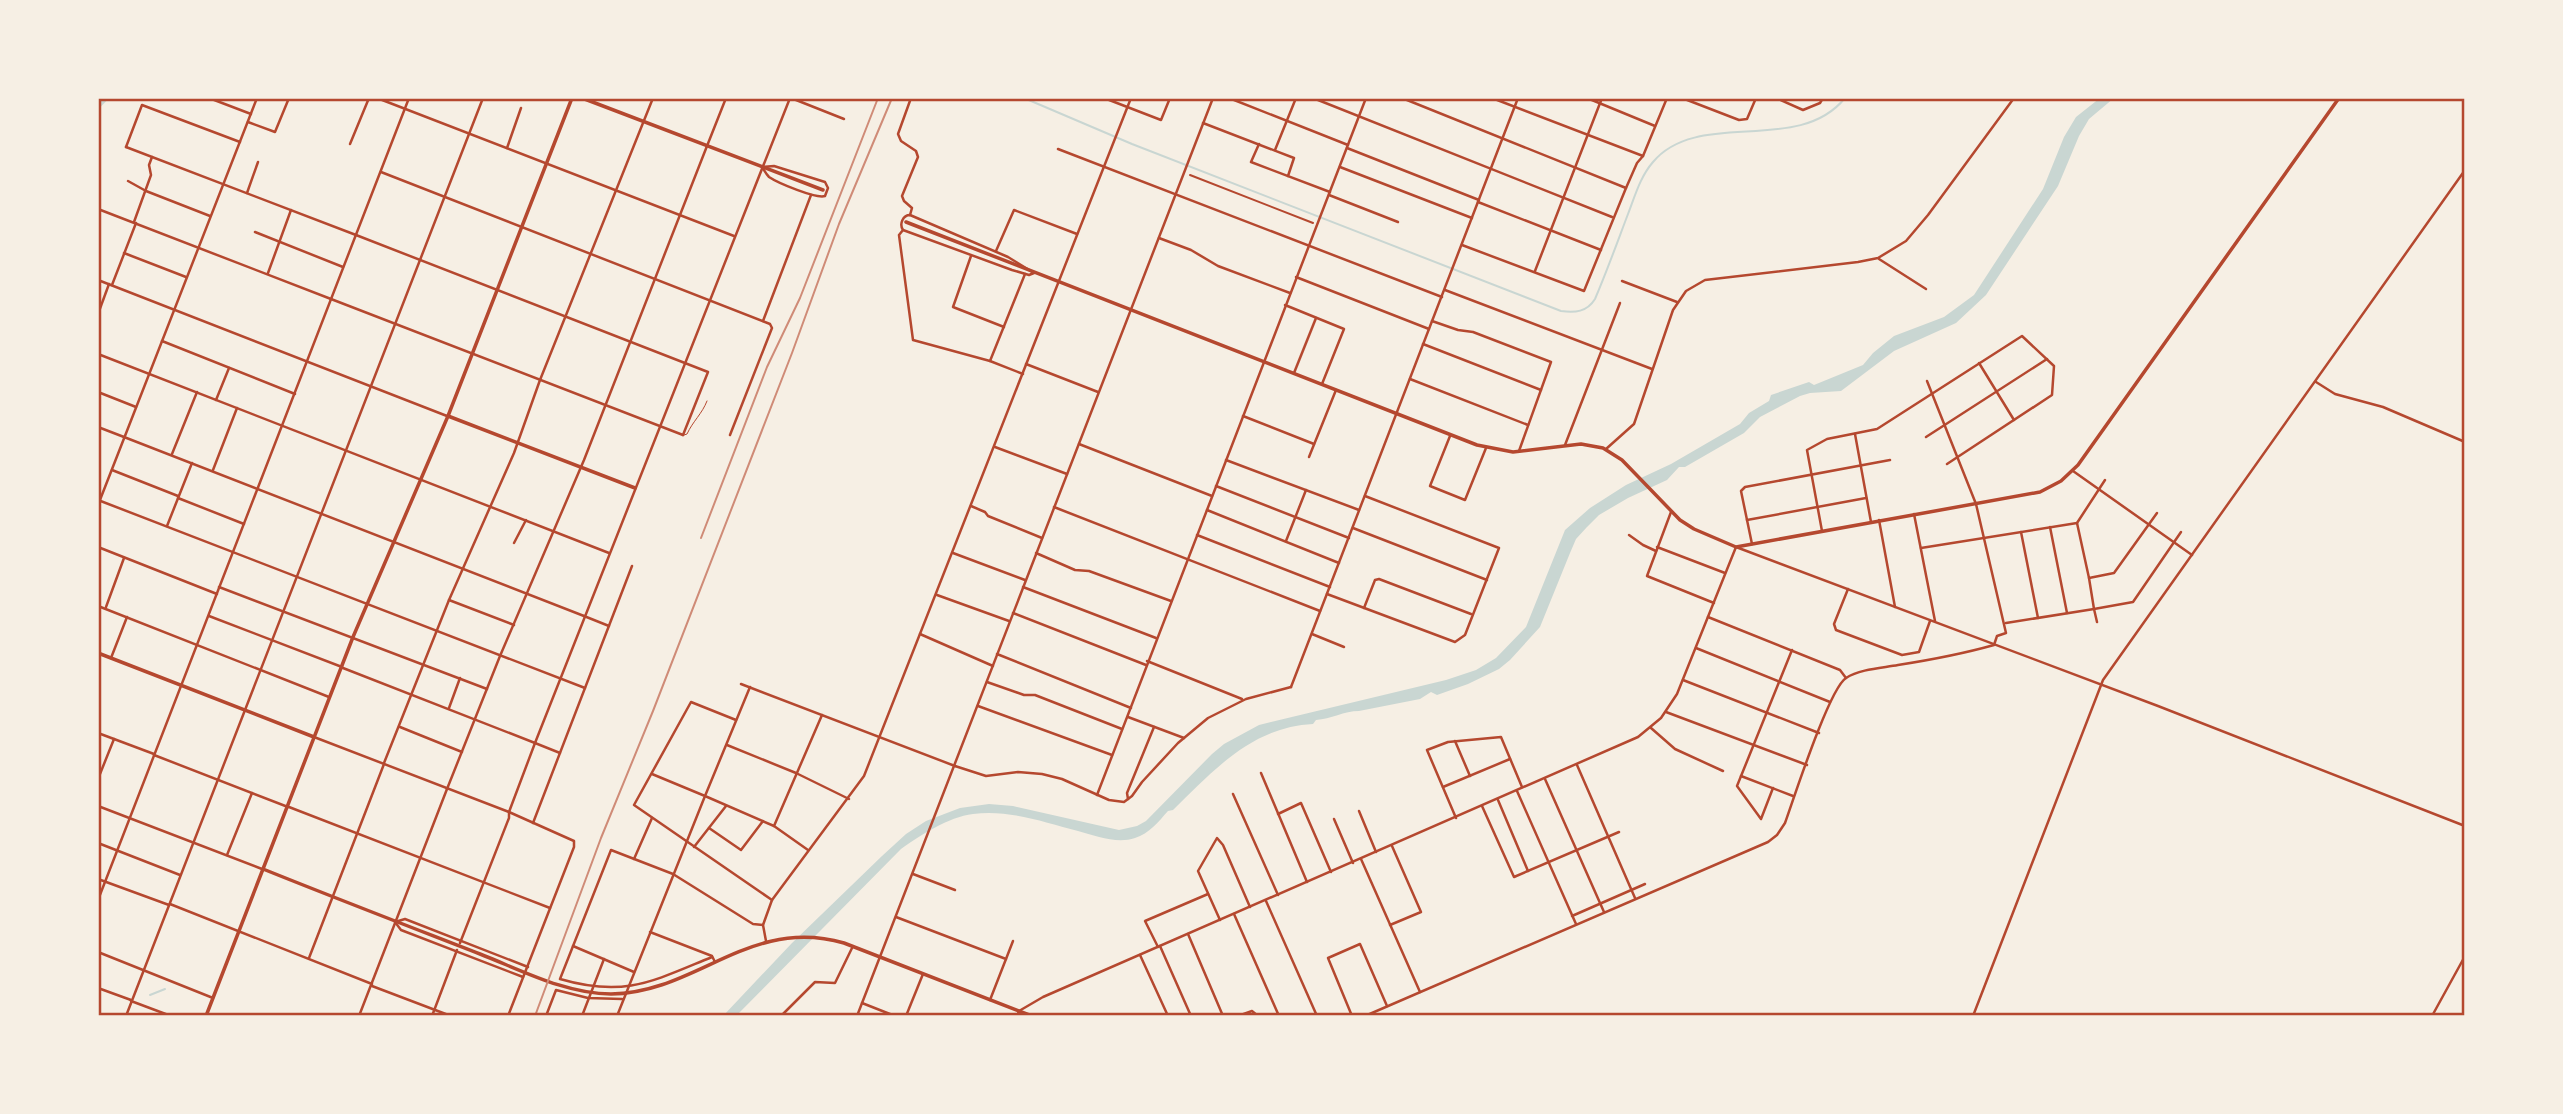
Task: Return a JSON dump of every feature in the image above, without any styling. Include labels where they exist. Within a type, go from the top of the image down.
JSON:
[{"type":"main road","points":[[206,1016],[353,638],[448,416],[572,98]]},
{"type":"main road","points":[[582,98],[823,190]]},
{"type":"main road","points":[[906,222],[1486,448],[1519,451],[1587,444],[1606,449],[1628,467],[1671,512],[1695,529],[1735,547],[2040,492],[2056,484],[2073,471],[2339,98]]},
{"type":"main road","points":[[448,416],[635,488]]},
{"type":"main road","points":[[98,653],[314,737]]},
{"type":"main road","points":[[263,869],[395,922],[582,991],[614,994],[632,992],[663,984],[714,960],[768,941],[805,937],[853,946],[990,1000],[1018,1014],[1032,1016]]},
{"type":"street","points":[[209,98],[251,114]]},
{"type":"street","points":[[257,98],[99,502],[585,688]]},
{"type":"street","points":[[248,122],[275,132],[289,98]]},
{"type":"street","points":[[350,144],[369,98]]},
{"type":"street","points":[[377,98],[734,236]]},
{"type":"street","points":[[98,900],[410,98]]},
{"type":"street","points":[[126,1016],[483,98]]},
{"type":"street","points":[[309,958],[437,631],[517,443],[653,98]]},
{"type":"street","points":[[359,1016],[500,656],[581,467],[726,98]]},
{"type":"street","points":[[461,942],[584,616],[790,98],[844,119]]},
{"type":"street","points":[[911,98],[898,134],[901,141],[916,151],[918,157],[902,196],[912,208],[910,215],[901,225],[899,235],[912,340],[990,361],[1023,374]]},
{"type":"street","points":[[1104,98],[1161,120],[1170,98]]},
{"type":"street","points":[[768,941],[763,925],[772,900],[864,776],[1131,98]]},
{"type":"street","points":[[857,1016],[1213,98]]},
{"type":"street","points":[[1229,98],[1601,250]]},
{"type":"street","points":[[1275,151],[1296,98]]},
{"type":"street","points":[[1312,98],[1613,218]]},
{"type":"street","points":[[1097,795],[1366,98]]},
{"type":"street","points":[[1402,98],[1626,188]]},
{"type":"street","points":[[1492,98],[1643,156]]},
{"type":"street","points":[[741,684],[986,776],[1018,772],[1042,774],[1062,779],[1119,802],[1128,799],[1184,738],[1218,710],[1291,687],[1518,98]]},
{"type":"street","points":[[1587,98],[1655,126]]},
{"type":"street","points":[[1535,272],[1602,98]]},
{"type":"street","points":[[1462,245],[1584,291],[1613,218],[1667,98]]},
{"type":"street","points":[[1682,98],[1739,120],[1747,119],[1756,98]]},
{"type":"street","points":[[1776,98],[1803,110],[1820,103],[1824,98]]},
{"type":"street","points":[[1606,449],[1634,424],[1677,302],[1692,286],[1711,278],[1878,258],[1906,241],[2014,98]]},
{"type":"street","points":[[98,209],[683,435],[708,372],[126,147],[142,105],[240,142]]},
{"type":"street","points":[[506,148],[521,108]]},
{"type":"street","points":[[1203,123],[1294,158],[1288,176]]},
{"type":"street","points":[[1259,144],[1251,162],[1398,222]]},
{"type":"street","points":[[1058,149],[1442,297]]},
{"type":"street","points":[[98,314],[135,223],[151,175],[149,165],[152,157]]},
{"type":"street","points":[[247,193],[258,162]]},
{"type":"street","points":[[774,166],[800,173],[827,184],[828,188],[823,198],[811,195],[769,176],[762,167],[774,166]]},
{"type":"street","points":[[1340,167],[1472,218]]},
{"type":"street","points":[[1973,1016],[2101,684],[2465,170]]},
{"type":"street","points":[[381,172],[770,324],[772,328],[730,435]]},
{"type":"street","points":[[1189,175],[1314,223]]},
{"type":"street","points":[[128,181],[146,191],[210,216]]},
{"type":"street","points":[[763,321],[811,195]]},
{"type":"street","points":[[267,274],[291,210]]},
{"type":"street","points":[[996,252],[1014,210],[1077,233]]},
{"type":"street","points":[[910,215],[1023,264],[1034,273]]},
{"type":"street","points":[[902,230],[1025,274],[1034,273]]},
{"type":"street","points":[[255,232],[343,267]]},
{"type":"street","points":[[1159,238],[1191,250],[1219,266],[1290,293]]},
{"type":"street","points":[[124,253],[186,277]]},
{"type":"street","points":[[972,255],[953,307],[1004,327]]},
{"type":"street","points":[[1878,258],[1926,289]]},
{"type":"street","points":[[990,361],[1025,274]]},
{"type":"street","points":[[1296,277],[1429,329]]},
{"type":"street","points":[[98,280],[448,416]]},
{"type":"street","points":[[1622,281],[1677,302]]},
{"type":"street","points":[[1444,290],[1653,369]]},
{"type":"street","points":[[1565,445],[1620,303]]},
{"type":"street","points":[[1285,305],[1344,329],[1322,385]]},
{"type":"street","points":[[1293,374],[1316,318]]},
{"type":"street","points":[[1432,321],[1473,332],[1551,362],[1519,451]]},
{"type":"street","points":[[1822,531],[1807,450],[1827,439],[1877,429],[2022,336],[2054,366],[2052,395],[1947,464]]},
{"type":"street","points":[[162,341],[295,394]]},
{"type":"street","points":[[1423,344],[1541,390]]},
{"type":"street","points":[[98,354],[609,553]]},
{"type":"street","points":[[1926,437],[2047,359]]},
{"type":"street","points":[[1979,363],[2014,420]]},
{"type":"street","points":[[1026,364],[1099,392]]},
{"type":"street","points":[[216,400],[229,368]]},
{"type":"street","points":[[1410,379],[1528,425]]},
{"type":"street","points":[[1927,380],[1976,504],[2006,623],[2006,633],[1997,636],[1994,645]]},
{"type":"street","points":[[2316,382],[2335,394],[2383,407],[2465,442]]},
{"type":"street","points":[[1309,457],[1336,390]]},
{"type":"street","points":[[98,392],[136,407]]},
{"type":"street","points":[[172,455],[197,392]]},
{"type":"street","points":[[213,471],[237,408]]},
{"type":"street","points":[[1243,415],[1314,444]]},
{"type":"street","points":[[98,427],[609,626]]},
{"type":"street","points":[[1855,434],[1871,522]]},
{"type":"street","points":[[1451,435],[1430,486],[1465,500],[1486,448]]},
{"type":"street","points":[[1079,444],[1212,496]]},
{"type":"street","points":[[994,447],[1067,474]]},
{"type":"street","points":[[1226,460],[1359,510]]},
{"type":"street","points":[[1752,544],[1741,491],[1745,487],[1890,460]]},
{"type":"street","points":[[167,526],[192,463]]},
{"type":"street","points":[[112,470],[244,524]]},
{"type":"street","points":[[2073,471],[2192,555]]},
{"type":"street","points":[[2097,622],[2077,523],[2105,480]]},
{"type":"street","points":[[1216,486],[1349,538]]},
{"type":"street","points":[[1286,541],[1306,490]]},
{"type":"street","points":[[1327,594],[1451,642],[1463,638],[1487,580],[1499,548],[1365,496]]},
{"type":"street","points":[[1747,520],[1866,498]]},
{"type":"street","points":[[971,506],[988,516],[1042,538]]},
{"type":"street","points":[[1054,507],[1320,611]]},
{"type":"street","points":[[1207,510],[1339,563]]},
{"type":"street","points":[[1671,512],[1647,576],[1714,603]]},
{"type":"street","points":[[2089,578],[2113,573],[2157,513]]},
{"type":"street","points":[[1849,589],[1834,624],[1836,630],[1902,654],[1919,652],[1933,621],[1914,514]]},
{"type":"street","points":[[514,543],[526,520]]},
{"type":"street","points":[[1879,520],[1895,607]]},
{"type":"street","points":[[1921,548],[2077,523]]},
{"type":"street","points":[[2050,527],[2067,613]]},
{"type":"street","points":[[1353,528],[1487,580]]},
{"type":"street","points":[[2021,531],[2038,618]]},
{"type":"street","points":[[2006,623],[2133,601],[2181,532]]},
{"type":"street","points":[[1197,535],[1330,587]]},
{"type":"street","points":[[1629,535],[1643,545],[1725,573]]},
{"type":"street","points":[[98,547],[217,594]]},
{"type":"street","points":[[1018,1014],[1034,1001],[1632,741],[1666,712],[1683,680],[1735,547],[2101,684],[2465,826]]},
{"type":"street","points":[[1037,553],[1075,570],[1089,571],[1171,601]]},
{"type":"street","points":[[953,554],[1026,580]]},
{"type":"street","points":[[105,608],[124,558]]},
{"type":"street","points":[[533,822],[632,566]]},
{"type":"street","points":[[1364,608],[1375,580],[1379,579],[1473,615]]},
{"type":"street","points":[[219,587],[487,689]]},
{"type":"street","points":[[1023,587],[1156,638]]},
{"type":"street","points":[[937,594],[1010,621]]},
{"type":"street","points":[[450,600],[514,625]]},
{"type":"street","points":[[98,606],[330,697]]},
{"type":"street","points":[[1013,613],[1243,700]]},
{"type":"street","points":[[209,616],[560,753]]},
{"type":"street","points":[[111,658],[127,617]]},
{"type":"street","points":[[1708,617],[1840,670],[1846,678]]},
{"type":"street","points":[[1312,634],[1344,647]]},
{"type":"street","points":[[920,635],[993,666]]},
{"type":"street","points":[[1365,1016],[1768,842],[1783,827],[1830,702],[1846,678],[1994,645]]},
{"type":"street","points":[[1696,648],[1830,702]]},
{"type":"street","points":[[1773,788],[1761,819],[1737,786],[1792,650]]},
{"type":"street","points":[[997,654],[1131,708]]},
{"type":"street","points":[[449,709],[460,678]]},
{"type":"street","points":[[1683,680],[1819,733]]},
{"type":"street","points":[[987,682],[1024,695],[1035,695],[1123,729]]},
{"type":"street","points":[[617,1016],[750,687]]},
{"type":"street","points":[[736,720],[691,702],[634,805],[772,900]]},
{"type":"street","points":[[978,706],[1113,755]]},
{"type":"street","points":[[1666,712],[1807,765]]},
{"type":"street","points":[[774,826],[822,715]]},
{"type":"street","points":[[1128,717],[1184,738]]},
{"type":"street","points":[[399,727],[462,752]]},
{"type":"street","points":[[1128,799],[1127,793],[1154,727]]},
{"type":"street","points":[[1651,727],[1675,749],[1723,771]]},
{"type":"street","points":[[98,733],[550,908]]},
{"type":"street","points":[[314,737],[509,812],[575,842],[508,1016]]},
{"type":"street","points":[[1456,818],[1427,750],[1455,741],[1501,737],[1522,789]]},
{"type":"street","points":[[98,779],[114,739]]},
{"type":"street","points":[[1455,741],[1470,776]]},
{"type":"street","points":[[726,744],[796,773],[849,799]]},
{"type":"street","points":[[1443,787],[1510,758]]},
{"type":"street","points":[[1577,765],[1635,898]]},
{"type":"street","points":[[1261,773],[1307,882]]},
{"type":"street","points":[[651,774],[774,826],[808,850]]},
{"type":"street","points":[[1741,776],[1795,797]]},
{"type":"street","points":[[1545,779],[1604,912]]},
{"type":"street","points":[[1517,791],[1576,924]]},
{"type":"street","points":[[226,855],[252,793]]},
{"type":"street","points":[[1233,794],[1278,895]]},
{"type":"street","points":[[1498,800],[1528,871]]},
{"type":"street","points":[[1278,814],[1301,803],[1331,872]]},
{"type":"street","points":[[98,806],[263,869]]},
{"type":"street","points":[[694,847],[726,806]]},
{"type":"street","points":[[1482,806],[1514,877],[1619,832]]},
{"type":"street","points":[[1359,811],[1376,852]]},
{"type":"street","points":[[634,859],[652,817]]},
{"type":"street","points":[[1334,819],[1353,863]]},
{"type":"street","points":[[709,828],[741,850],[763,821]]},
{"type":"street","points":[[1220,920],[1198,871],[1217,838],[1223,845],[1250,907]]},
{"type":"street","points":[[98,843],[180,875]]},
{"type":"street","points":[[1390,925],[1420,912],[1392,846]]},
{"type":"street","points":[[545,1016],[611,850],[673,874],[753,924],[763,925]]},
{"type":"street","points":[[1361,859],[1420,992]]},
{"type":"street","points":[[913,874],[955,890]]},
{"type":"street","points":[[98,878],[309,958],[451,1016]]},
{"type":"street","points":[[1572,916],[1645,884]]},
{"type":"street","points":[[1191,1016],[1145,921],[1208,894]]},
{"type":"street","points":[[1266,901],[1317,1016]]},
{"type":"street","points":[[1234,914],[1279,1016]]},
{"type":"street","points":[[896,917],[1006,959]]},
{"type":"street","points":[[395,922],[404,919],[528,967]]},
{"type":"street","points":[[395,922],[401,930],[523,977]]},
{"type":"street","points":[[650,932],[714,960]]},
{"type":"street","points":[[1188,934],[1223,1016]]},
{"type":"street","points":[[990,1000],[1013,942]]},
{"type":"street","points":[[1352,1016],[1328,958],[1360,944],[1387,1006]]},
{"type":"street","points":[[573,946],[634,972]]},
{"type":"street","points":[[781,1016],[816,982],[835,983],[853,946]]},
{"type":"street","points":[[98,951],[213,998]]},
{"type":"street","points":[[432,1016],[457,951]]},
{"type":"street","points":[[1140,955],[1168,1016]]},
{"type":"street","points":[[2432,1016],[2465,956]]},
{"type":"street","points":[[582,1016],[604,959]]},
{"type":"street","points":[[560,979],[605,989],[646,984],[714,960]]},
{"type":"street","points":[[906,1016],[923,974]]},
{"type":"street","points":[[98,988],[171,1016]]},
{"type":"street","points":[[556,990],[588,998],[623,999]]},
{"type":"street","points":[[862,1003],[895,1016]]},
{"type":"street","points":[[1238,1016],[1252,1011],[1258,1016]]},
{"type":"lane","points":[[683,435],[687,433],[693,420],[701,414],[707,401]]},
{"type":"shaded area","points":[[2100,98],[2114,98],[2089,119],[2058,186],[1986,295],[1956,323],[1894,351],[1841,391],[1800,396],[1760,417],[1744,433],[1685,467],[1679,467],[1667,480],[1599,515],[1576,539],[1540,627],[1499,669],[1437,695],[1431,692],[1420,699],[1348,712],[1316,720],[1313,724],[1271,733],[1236,753],[1149,830],[1128,840],[1106,839],[1039,820],[999,813],[973,814],[945,823],[901,849],[736,1016],[723,1016],[792,943],[882,856],[906,834],[926,821],[960,808],[989,804],[1013,806],[1119,830],[1137,826],[1146,821],[1224,744],[1259,725],[1446,680],[1476,670],[1496,658],[1526,627],[1565,530],[1590,508],[1626,485],[1671,464],[1740,424],[1749,413],[1769,401],[1771,395],[1809,382],[1814,385],[1863,365],[1894,336],[1944,317],[1974,295],[2043,189],[2064,137],[2076,117]]},
{"type":"waterway","points":[[98,103],[103,98]]},
{"type":"waterway","points":[[1024,98],[1132,144],[1561,311],[1571,312],[1584,309],[1595,299],[1641,180],[1653,162],[1672,146],[1695,137],[1802,125],[1825,115],[1845,98]]},
{"type":"waterway","points":[[150,995],[165,989]]},
{"type":"railway","points":[[701,538],[767,367],[800,298],[878,98]]},
{"type":"railway","points":[[535,1016],[601,838],[792,353],[839,224],[892,98]]}]
